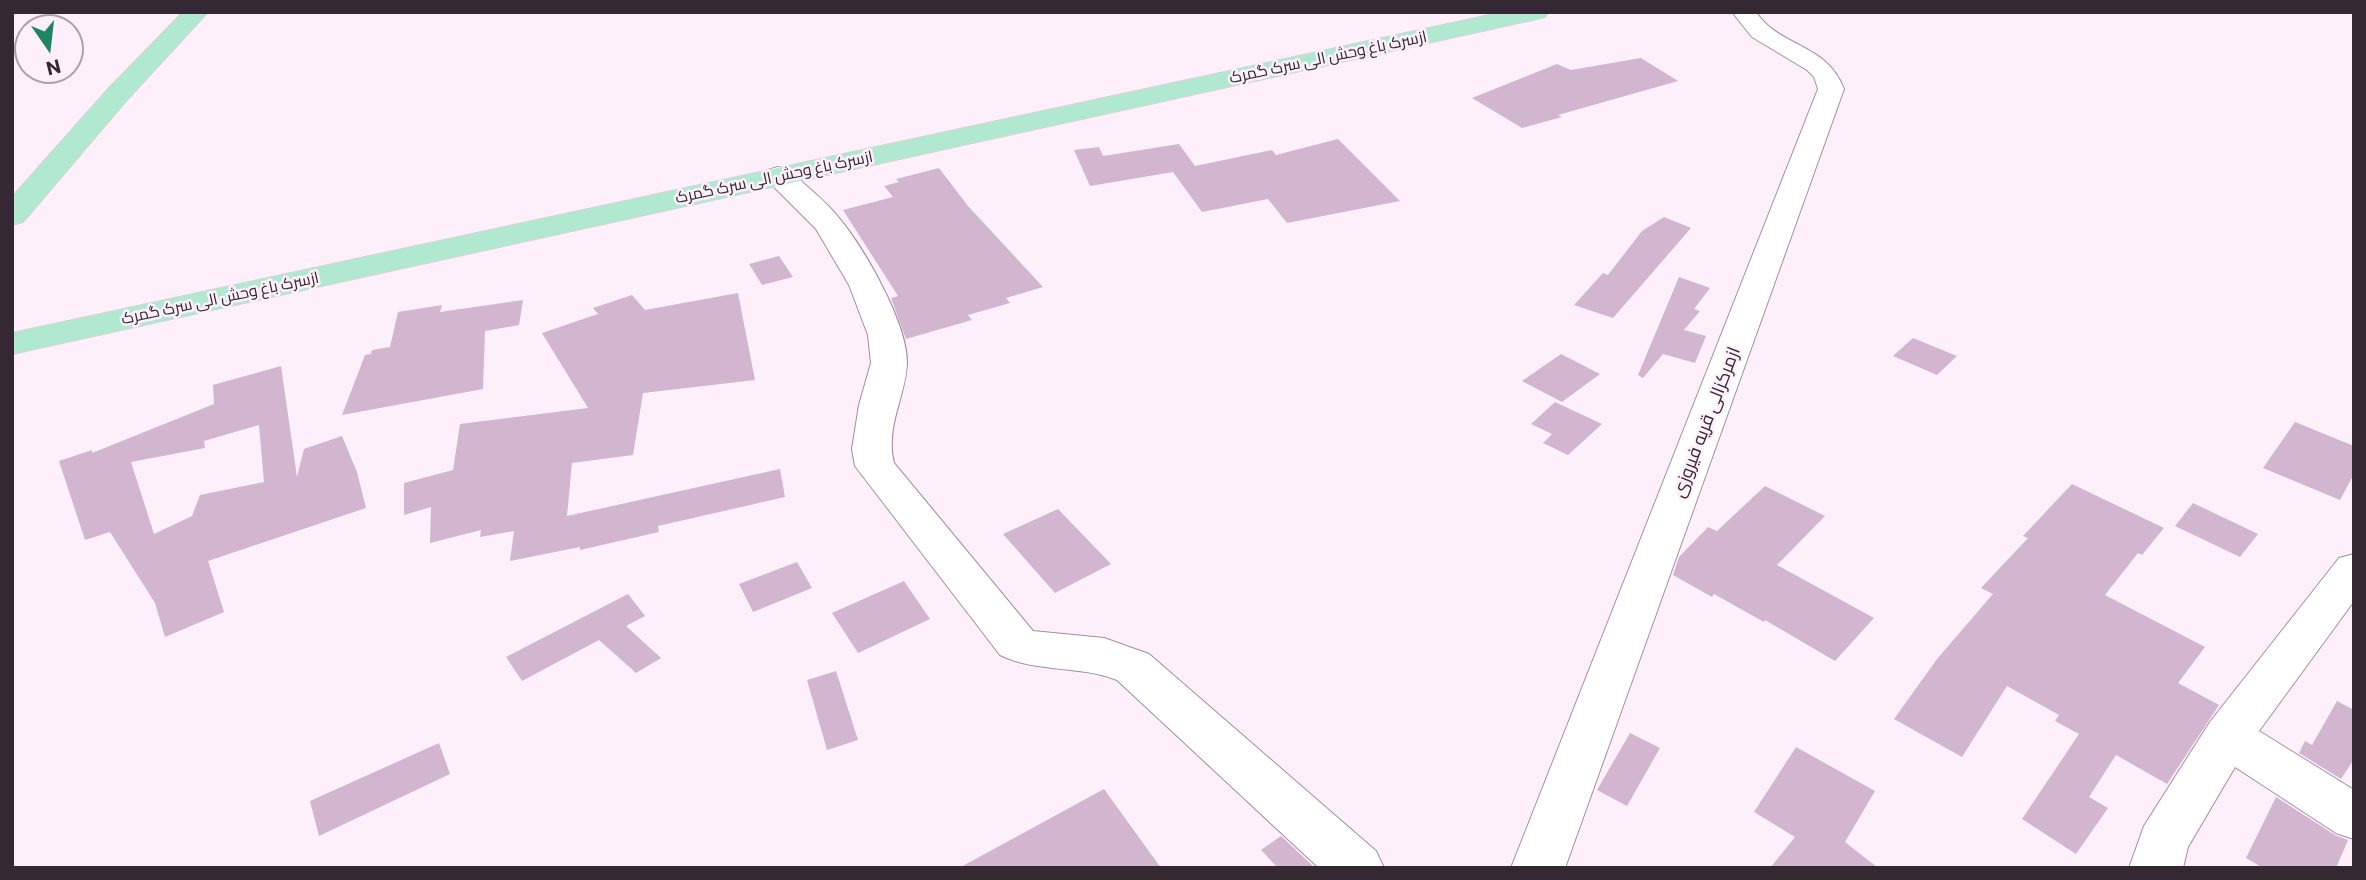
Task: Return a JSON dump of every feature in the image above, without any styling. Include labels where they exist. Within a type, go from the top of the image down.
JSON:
[{"type":"main road","points":[[12,216],[117,94],[196,12]]},
{"type":"main road","name":"ازسرک باغ وحش الی سرک گمرک","points":[[12,344],[1537,12]]},
{"type":"street","name":"ازمرکزالی قریه فیروزی","points":[[1538,868],[1831,89],[1824,72],[1763,34],[1748,21],[1744,12]]},
{"type":"street","points":[[778,176],[828,224],[866,285],[885,335],[890,363],[878,405],[871,449],[875,466],[994,617],[1016,643],[1027,648],[1104,656],[1133,667],[1357,868]]},
{"type":"street","points":[[2155,868],[2163,842],[2227,736],[2354,569]]},
{"type":"street","points":[[2227,736],[2354,817]]},
{"type":"building","points":[[1641,58],[1678,81],[1522,128],[1472,98],[1557,64],[1571,70]]},
{"type":"building","points":[[1338,139],[1400,201],[1287,223],[1268,199],[1202,212],[1173,172],[1090,186],[1074,150],[1099,147],[1103,156],[1179,144],[1195,166],[1272,150],[1276,155]]},
{"type":"building","points":[[939,168],[968,206],[1043,287],[1006,298],[1010,303],[968,315],[972,320],[906,339],[891,298],[898,296],[843,210],[893,197],[884,186],[899,182],[896,179]]},
{"type":"building","points":[[1664,217],[1691,228],[1613,318],[1574,305],[1603,273],[1608,275],[1642,231]]},
{"type":"building","points":[[779,256],[793,277],[762,285],[749,264]]},
{"type":"building","points":[[1679,277],[1710,288],[1694,309],[1700,311],[1684,330],[1706,336],[1695,363],[1663,354],[1643,378],[1638,375]]},
{"type":"building","points":[[738,293],[755,380],[643,393],[633,455],[572,463],[567,516],[780,469],[785,497],[658,526],[659,532],[580,550],[580,547],[510,561],[514,531],[480,537],[481,530],[430,543],[431,507],[404,515],[404,483],[453,470],[460,424],[588,408],[542,333],[598,314],[593,308],[632,295],[645,310]]},
{"type":"building","points":[[523,300],[519,325],[485,331],[483,389],[342,415],[365,355],[371,354],[372,350],[390,347],[398,312],[442,305],[440,312]]},
{"type":"building","points":[[1913,338],[1957,356],[1937,375],[1893,356]]},
{"type":"building","points":[[1561,354],[1600,374],[1562,402],[1522,381]]},
{"type":"building","points":[[281,366],[297,477],[304,449],[342,436],[357,472],[366,508],[208,561],[224,612],[165,637],[155,603],[110,532],[85,540],[59,461],[92,450],[92,453],[214,404],[213,385]],"holes":[[[259,425],[264,482],[200,495],[192,516],[154,534],[131,462],[205,448],[204,441]]]},
{"type":"building","points":[[1555,402],[1602,424],[1568,455],[1543,443],[1552,434],[1531,424]]},
{"type":"building","points":[[2295,422],[2354,446],[2354,474],[2340,500],[2263,468]]},
{"type":"building","points":[[2072,484],[2164,528],[2142,555],[2138,553],[2105,595],[2205,647],[2178,683],[2219,705],[2167,784],[2116,755],[2089,797],[2108,808],[2076,854],[2022,819],[2079,734],[2055,721],[2059,715],[2007,686],[1962,757],[1894,719],[1937,659],[1993,594],[1981,588],[2028,538],[2023,536]]},
{"type":"building","points":[[1765,486],[1825,516],[1777,565],[1874,618],[1835,661],[1765,620],[1764,622],[1714,594],[1712,597],[1673,575],[1679,557],[1708,527],[1717,531]]},
{"type":"building","points":[[2193,503],[2258,534],[2240,557],[2175,526]]},
{"type":"building","points":[[1058,509],[1111,564],[1055,593],[1003,534]]},
{"type":"building","points":[[797,562],[812,588],[753,612],[739,584]]},
{"type":"building","points":[[904,581],[930,619],[858,653],[832,613]]},
{"type":"building","points":[[628,594],[645,616],[626,626],[661,658],[636,673],[599,640],[522,681],[506,657]]},
{"type":"building","points":[[836,671],[858,740],[827,750],[807,680]]},
{"type":"building","points":[[2337,701],[2354,710],[2354,759],[2341,779],[2299,753],[2305,741],[2312,745]]},
{"type":"building","points":[[1630,733],[1660,748],[1627,806],[1597,790]]},
{"type":"building","points":[[439,743],[450,774],[319,836],[310,801]]},
{"type":"building","points":[[1796,747],[1875,791],[1845,842],[1878,868],[1770,868],[1795,837],[1754,812]]},
{"type":"building","points":[[1104,789],[1161,868],[959,868]]},
{"type":"building","points":[[2276,797],[2335,835],[2348,840],[2336,868],[2263,868],[2246,858]]},
{"type":"building","points":[[1281,836],[1315,868],[1278,868],[1261,850]]}]
